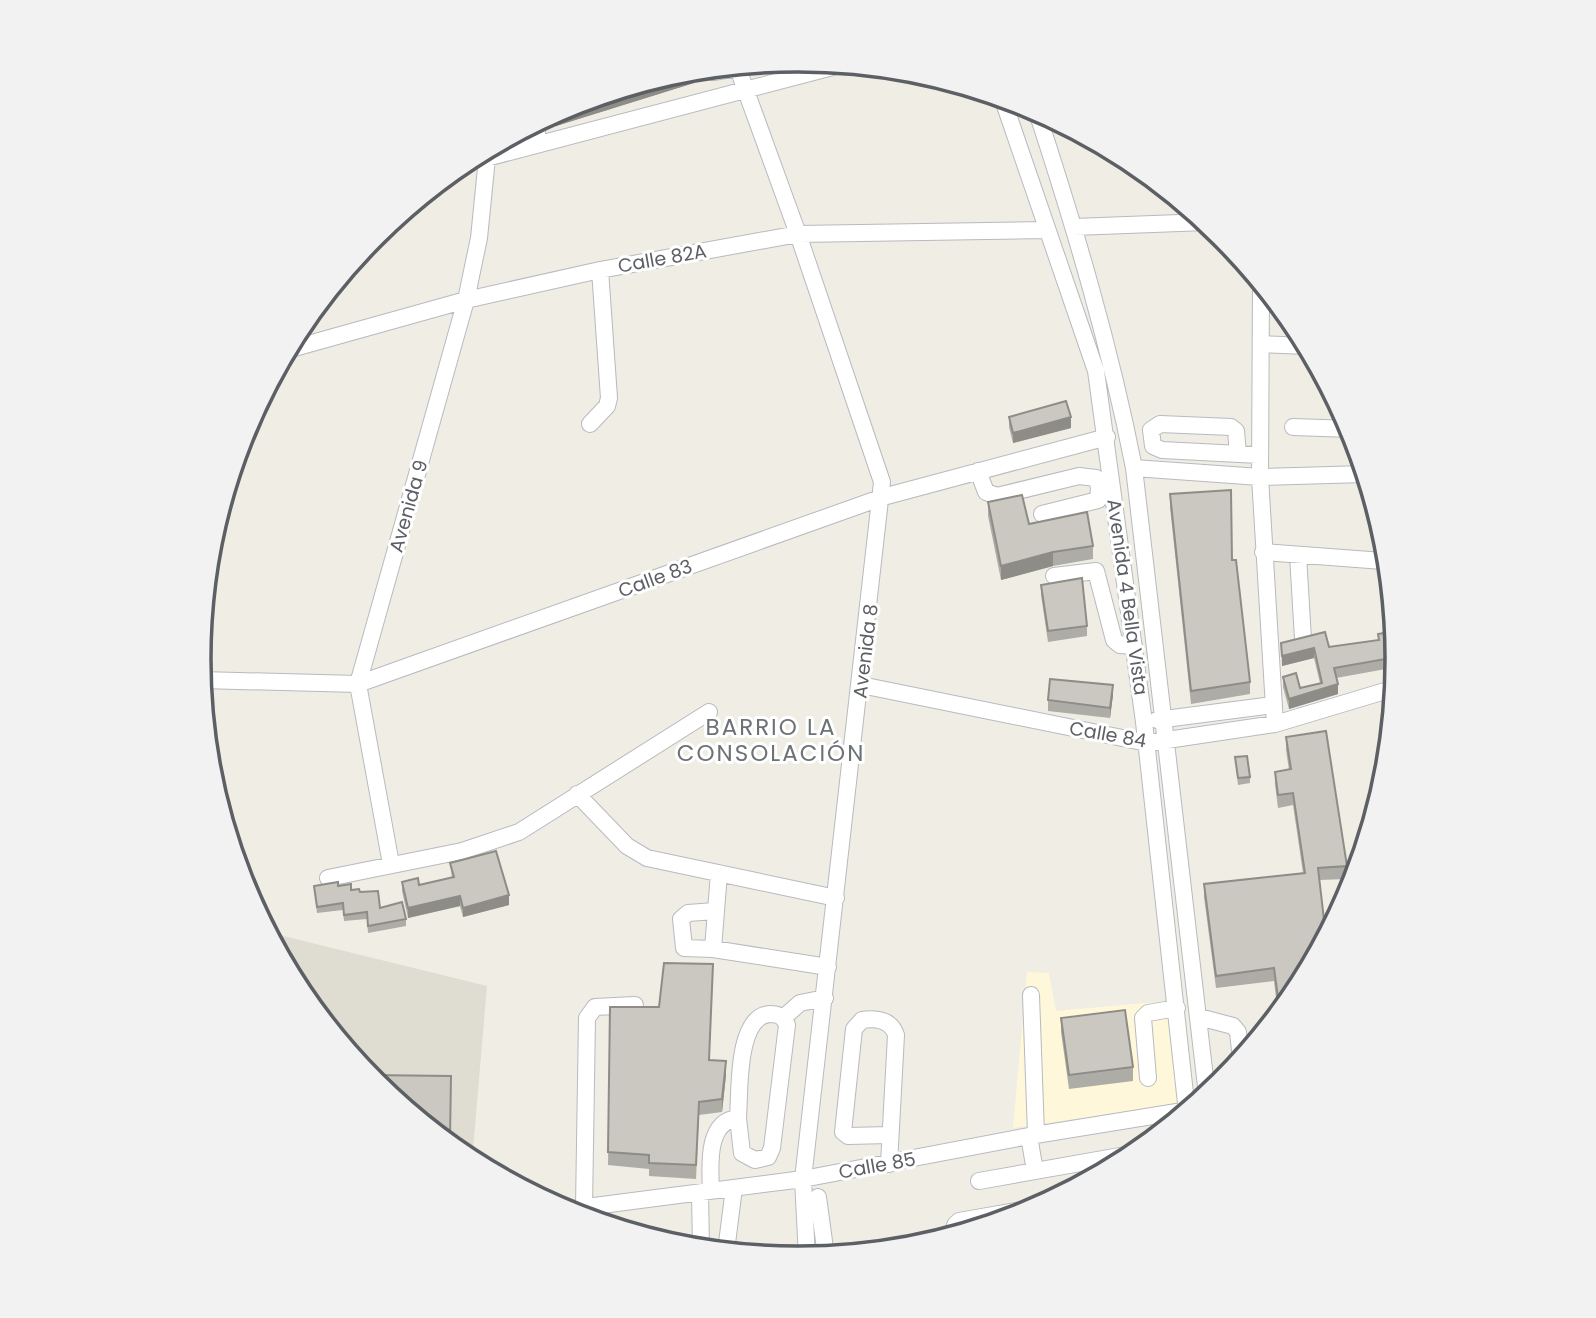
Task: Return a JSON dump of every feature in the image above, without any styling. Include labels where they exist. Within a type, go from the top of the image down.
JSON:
[{"type":"street","points":[[504,150],[539,144],[810,72]]},
{"type":"street","name":"Avenida 8","points":[[740,75],[798,234],[882,482],[883,497],[803,1179],[806,1246]]},
{"type":"street","name":"Avenida 4 Bella Vista","points":[[1006,110],[1096,372],[1147,743],[1186,1100]]},
{"type":"street","name":"Avenida 4 Bella Vista","points":[[1041,124],[1074,227],[1115,372],[1134,468],[1168,741],[1206,1081]]},
{"type":"street","points":[[537,133],[539,144]]},
{"type":"street","name":"Avenida 9","points":[[391,864],[358,684],[466,300],[479,237],[486,162]]},
{"type":"street","points":[[1074,227],[1191,223]]},
{"type":"street","name":"Calle 82A","points":[[302,345],[466,300],[600,270],[798,234],[1046,230]]},
{"type":"street","points":[[590,424],[607,406],[609,398],[600,270]]},
{"type":"street","points":[[1261,298],[1259,456],[1275,724]]},
{"type":"street","points":[[1261,344],[1294,345]]},
{"type":"street","points":[[1238,454],[1236,431],[1231,426],[1160,424],[1151,430],[1150,439],[1157,449],[1259,456]]},
{"type":"street","points":[[1293,427],[1339,429]]},
{"type":"street","name":"Calle 83","points":[[212,680],[358,684],[883,497],[1107,438]]},
{"type":"street","points":[[1134,468],[1260,477],[1355,474]]},
{"type":"street","points":[[978,471],[986,492],[997,496],[1079,476],[1096,478],[1100,487],[1098,500],[1042,514]]},
{"type":"street","points":[[1263,552],[1377,561]]},
{"type":"street","points":[[1298,555],[1303,639]]},
{"type":"street","points":[[1054,576],[1096,571],[1114,640],[1120,645],[1134,646]]},
{"type":"street","name":"Calle 84","points":[[861,685],[1147,743],[1275,724],[1384,691]]},
{"type":"street","name":"Calle 84","points":[[1144,722],[1273,705]]},
{"type":"street","points":[[328,878],[462,851],[519,832],[709,712]]},
{"type":"street","points":[[577,794],[636,852],[647,858],[836,898]]},
{"type":"street","points":[[713,949],[719,873]]},
{"type":"street","points":[[715,911],[688,913],[681,919],[684,948],[713,949],[828,967]]},
{"type":"street","points":[[1031,995],[1035,1171]]},
{"type":"street","points":[[783,1018],[800,1003],[825,998]]},
{"type":"street","points":[[583,1206],[587,1018],[594,1007],[635,1004]]},
{"type":"street","points":[[1148,1078],[1143,1018],[1148,1013],[1177,1008]]},
{"type":"street","points":[[776,1014],[783,1018],[786,1029],[772,1148],[768,1157],[755,1160],[742,1153],[738,1118],[744,1047],[749,1027],[761,1016],[776,1014]]},
{"type":"street","points":[[1199,1017],[1233,1026],[1238,1032],[1240,1046]]},
{"type":"street","points":[[889,1135],[848,1136],[843,1132],[854,1030],[862,1020],[883,1021],[890,1025],[896,1035],[889,1164]]},
{"type":"street","name":"Calle 85","points":[[586,1207],[803,1179],[1033,1135],[1170,1113]]},
{"type":"street","points":[[702,1238],[705,1192],[717,1130],[726,1121],[738,1118]]},
{"type":"street","points":[[979,1181],[1107,1158]]},
{"type":"street","points":[[727,1242],[734,1188]]},
{"type":"street","points":[[818,1197],[825,1245]]},
{"type":"shaded area","points":[[280,935],[487,986],[473,1148],[411,1101],[356,1046],[310,985]]},
{"type":"shaded area","points":[[1027,972],[1049,973],[1056,1011],[1167,1001],[1178,1104],[1013,1128]]},
{"type":"building","points":[[1066,401],[1071,417],[1013,433],[1009,417]]},
{"type":"building","points":[[1231,490],[1232,560],[1236,560],[1250,682],[1191,691],[1170,494]]},
{"type":"building","points":[[1022,495],[1029,524],[1087,512],[1093,546],[1053,552],[1001,566],[988,502]]},
{"type":"building","points":[[1082,578],[1087,626],[1048,631],[1041,585]]},
{"type":"building","points":[[1325,632],[1329,647],[1379,640],[1378,634],[1384,633],[1385,659],[1334,668],[1338,684],[1289,699],[1283,677],[1296,673],[1300,688],[1322,683],[1314,648],[1282,656],[1281,643]]},
{"type":"building","points":[[1050,679],[1113,685],[1110,708],[1048,700]]},
{"type":"building","points":[[1326,731],[1347,866],[1318,868],[1324,921],[1307,953],[1278,997],[1274,968],[1216,976],[1204,884],[1305,873],[1293,793],[1278,795],[1275,772],[1291,769],[1286,737]]},
{"type":"building","points":[[1247,756],[1250,777],[1238,778],[1235,757]]},
{"type":"building","points":[[496,851],[509,895],[463,908],[460,896],[408,908],[402,882],[418,878],[419,885],[454,877],[450,863]]},
{"type":"building","points":[[338,882],[338,886],[351,884],[351,890],[378,891],[380,908],[402,902],[406,919],[368,926],[367,912],[344,915],[343,903],[317,907],[314,886]]},
{"type":"building","points":[[664,963],[713,964],[709,1060],[726,1061],[722,1099],[699,1102],[696,1165],[649,1163],[649,1155],[608,1152],[610,1007],[659,1007]]},
{"type":"building","points":[[1125,1010],[1133,1067],[1069,1075],[1061,1018]]},
{"type":"building","points":[[384,1075],[451,1076],[450,1131],[411,1101]]},
{"type":"district","name":"BARRIO LA CONSOLACIÓN","points":[[771,740]]}]
